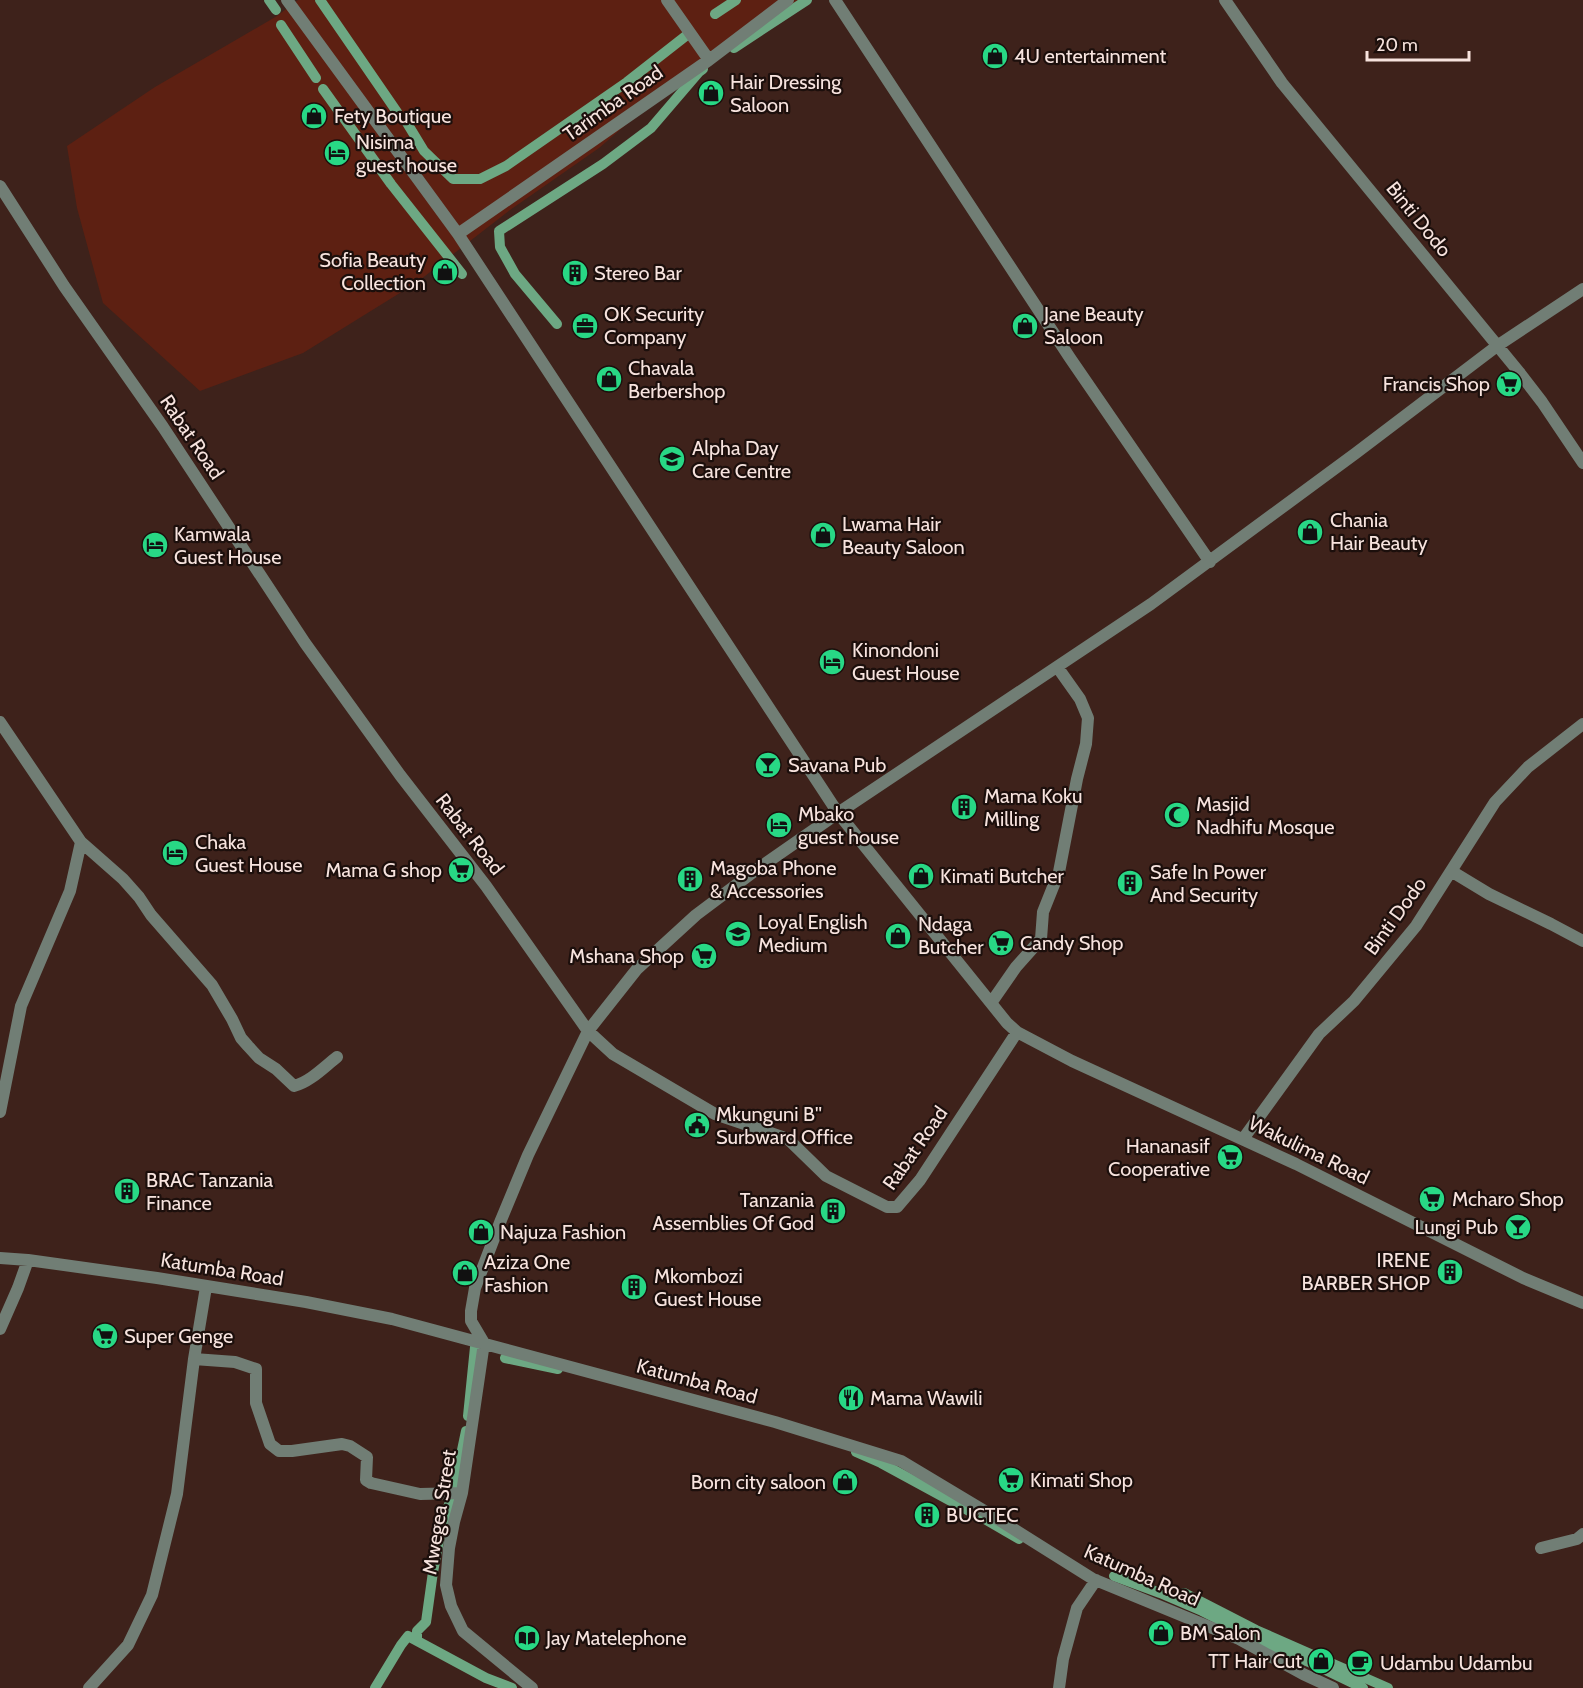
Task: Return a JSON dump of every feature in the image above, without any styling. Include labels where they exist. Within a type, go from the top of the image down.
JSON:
[{"type":"street","points":[[287,0],[458,234],[838,813],[1007,1023],[1017,1032]]},
{"type":"street","points":[[667,0],[709,60]]},
{"type":"street","name":"Tarimba Road","points":[[458,234],[709,60],[788,0]]},
{"type":"street","points":[[836,0],[1070,358],[1210,561]]},
{"type":"street","name":"Binti Dodo","points":[[1225,0],[1282,83],[1542,402],[1583,463]]},
{"type":"street","name":"Rabat Road","points":[[0,186],[64,286],[163,427],[305,644],[399,775],[486,886],[588,1031],[613,1054],[715,1114],[788,1138],[826,1176],[887,1207],[897,1207],[920,1180],[1017,1032]]},
{"type":"street","points":[[484,1343],[471,1321],[471,1311],[475,1288],[505,1210],[533,1145],[588,1031],[637,969],[696,915],[756,870],[1151,604],[1497,346],[1583,289]]},
{"type":"street","points":[[991,1003],[1016,967],[1041,939],[1043,912],[1059,872],[1086,744],[1088,718],[1080,699],[1058,668]]},
{"type":"street","points":[[0,722],[81,842],[123,879],[139,897],[151,915],[217,993],[241,1038],[259,1058],[296,1086],[337,1057]]},
{"type":"street","name":"Binti Dodo","points":[[1243,1138],[1318,1034],[1354,1001],[1416,926],[1495,802],[1528,767],[1583,723]]},
{"type":"street","points":[[0,1112],[21,1005],[70,891],[81,842]]},
{"type":"street","points":[[1451,871],[1489,894],[1583,941]]},
{"type":"street","name":"Wakulima Road","points":[[1017,1032],[1082,1065],[1243,1138],[1513,1273],[1583,1303]]},
{"type":"street","name":"Katumba Road","points":[[0,1258],[157,1278],[306,1302],[392,1319],[775,1422],[901,1461],[1096,1580],[1239,1639],[1333,1688]]},
{"type":"street","points":[[0,1329],[18,1288],[27,1260]]},
{"type":"street","points":[[89,1688],[128,1645],[152,1595],[177,1494],[194,1359],[206,1287]]},
{"type":"street","name":"Mwegea Street","points":[[484,1343],[462,1493],[449,1548],[446,1585],[451,1606],[464,1631],[532,1688]]},
{"type":"street","points":[[194,1359],[235,1362],[256,1369],[256,1403],[270,1444],[279,1451],[332,1445],[350,1446],[367,1457],[366,1480],[371,1483],[420,1494],[462,1493]]},
{"type":"street","points":[[1541,1548],[1577,1539],[1583,1534]]},
{"type":"street","points":[[1059,1688],[1063,1659],[1077,1608],[1096,1580]]},
{"type":"shaded area","points":[[298,0],[811,0],[751,25],[694,66],[599,148],[510,210],[416,283],[303,353],[200,391],[103,303],[77,208],[67,146],[155,87],[277,16]]},
{"type":"waterway","points":[[269,0],[276,10]]},
{"type":"waterway","points":[[320,0],[397,112]]},
{"type":"waterway","points":[[715,14],[736,0]]},
{"type":"waterway","points":[[734,48],[807,0]]},
{"type":"waterway","points":[[281,25],[316,78]]},
{"type":"waterway","points":[[407,123],[424,151],[453,179],[480,179],[506,166],[627,82],[687,35]]},
{"type":"waterway","points":[[557,324],[515,274],[500,247],[499,231],[603,164],[651,128],[703,69]]},
{"type":"waterway","points":[[323,89],[391,184],[462,274]]},
{"type":"waterway","points":[[468,1416],[475,1347]]},
{"type":"waterway","points":[[505,1358],[558,1369]]},
{"type":"waterway","points":[[417,1641],[417,1631],[426,1622],[442,1525],[453,1493],[466,1431]]},
{"type":"waterway","points":[[856,1452],[881,1463],[973,1513]]},
{"type":"waterway","points":[[983,1518],[1019,1539]]},
{"type":"waterway","points":[[1114,1576],[1202,1611],[1279,1650],[1363,1688]]},
{"type":"waterway","points":[[1184,1593],[1256,1630],[1388,1688]]},
{"type":"waterway","points":[[375,1688],[408,1636],[486,1678],[512,1688]]},
{"type":"place","name":"4U entertainment","points":[[995,56]]},
{"type":"place","name":"Hair Dressing Saloon","points":[[711,93]]},
{"type":"place","name":"Fety Boutique","points":[[314,116]]},
{"type":"place","name":"Nisima guest house","points":[[337,153]]},
{"type":"place","name":"Sofia Beauty Collection","points":[[445,272]]},
{"type":"place","name":"Stereo Bar","points":[[575,273]]},
{"type":"place","name":"OK Security Company","points":[[585,326]]},
{"type":"place","name":"Jane Beauty Saloon","points":[[1025,326]]},
{"type":"place","name":"Chavala Berbershop","points":[[609,379]]},
{"type":"place","name":"Francis Shop","points":[[1509,384]]},
{"type":"place","name":"Alpha Day Care Centre","points":[[672,459]]},
{"type":"place","name":"Chania Hair Beauty","points":[[1310,532]]},
{"type":"place","name":"Lwama Hair Beauty Saloon","points":[[823,535]]},
{"type":"place","name":"Kamwala Guest House","points":[[155,545]]},
{"type":"place","name":"Kinondoni Guest House","points":[[832,662]]},
{"type":"place","name":"Savana Pub","points":[[768,765]]},
{"type":"place","name":"Mama Koku Milling","points":[[964,807]]},
{"type":"place","name":"Masjid Nadhifu Mosque","points":[[1177,815]]},
{"type":"place","name":"Mbako guest house","points":[[779,825]]},
{"type":"place","name":"Chaka Guest House","points":[[175,853]]},
{"type":"place","name":"Mama G shop","points":[[461,870]]},
{"type":"place","name":"Kimati Butcher","points":[[921,876]]},
{"type":"place","name":"Magoba Phone & Accessories","points":[[690,879]]},
{"type":"place","name":"Safe In Power And Security","points":[[1130,883]]},
{"type":"place","name":"Loyal English Medium","points":[[738,934]]},
{"type":"place","name":"Ndaga Butcher","points":[[898,936]]},
{"type":"place","name":"Candy Shop","points":[[1001,943]]},
{"type":"place","name":"Mshana Shop","points":[[704,956]]},
{"type":"place","name":"Mkunguni B'' Surbward Office","points":[[697,1125]]},
{"type":"place","name":"Hananasif Cooperative","points":[[1230,1157]]},
{"type":"place","name":"BRAC Tanzania Finance","points":[[127,1191]]},
{"type":"place","name":"Mcharo Shop","points":[[1432,1199]]},
{"type":"place","name":"Tanzania Assemblies Of God","points":[[833,1211]]},
{"type":"place","name":"Lungi Pub","points":[[1518,1227]]},
{"type":"place","name":"Najuza Fashion","points":[[481,1232]]},
{"type":"place","name":"IRENE BARBER SHOP","points":[[1450,1272]]},
{"type":"place","name":"Aziza One Fashion","points":[[465,1273]]},
{"type":"place","name":"Mkombozi Guest House","points":[[634,1287]]},
{"type":"place","name":"Super Genge","points":[[105,1336]]},
{"type":"place","name":"Mama Wawili","points":[[851,1398]]},
{"type":"place","name":"Kimati Shop","points":[[1011,1480]]},
{"type":"place","name":"Born city saloon","points":[[845,1482]]},
{"type":"place","name":"BUCTEC","points":[[927,1515]]},
{"type":"place","name":"BM Salon","points":[[1161,1633]]},
{"type":"place","name":"Jay Matelephone","points":[[527,1638]]},
{"type":"place","name":"TT Hair Cut","points":[[1321,1661]]},
{"type":"place","name":"Udambu Udambu","points":[[1360,1663]]}]
